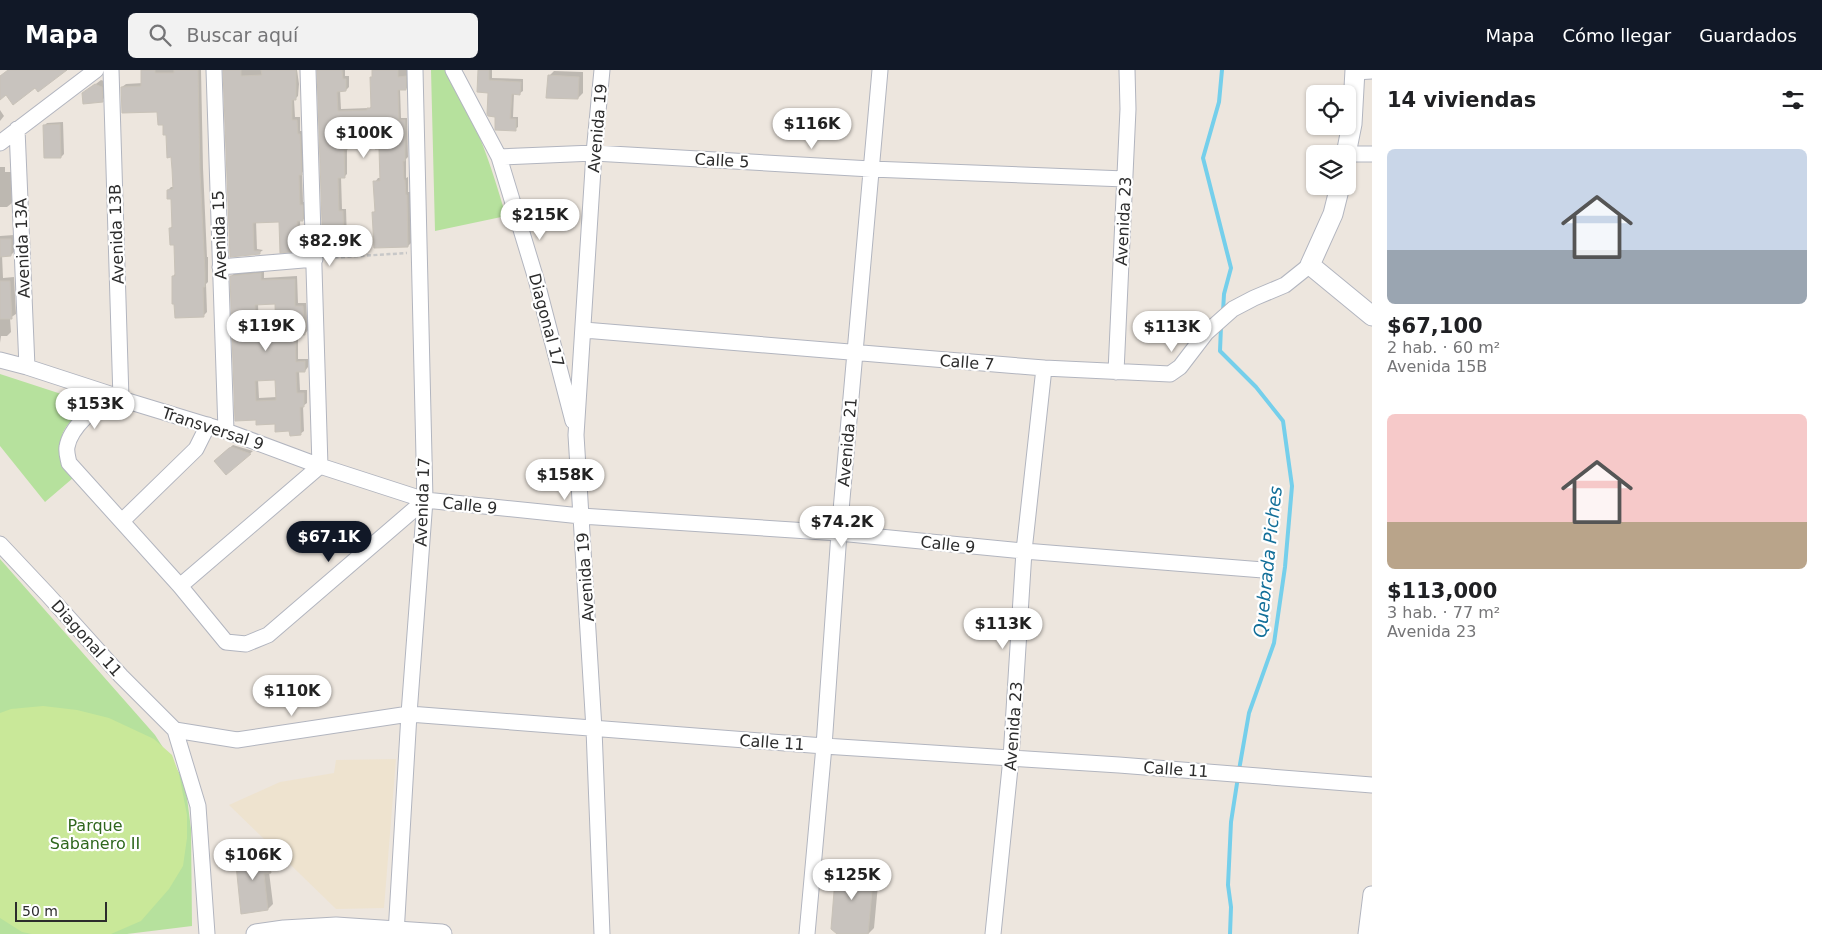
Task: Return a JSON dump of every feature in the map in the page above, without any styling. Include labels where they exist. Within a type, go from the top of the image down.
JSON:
[{"type":"street","points":[[0,142],[96,70]]},
{"type":"street","name":"Avenida 13B","points":[[111,70],[117,397]]},
{"type":"street","name":"Avenida 15","points":[[214,70],[226,431]]},
{"type":"street","points":[[180,586],[320,466],[308,70]]},
{"type":"street","name":"Avenida 17","points":[[397,932],[409,714],[425,500],[414,70]]},
{"type":"street","name":"Diagonal 17","points":[[453,70],[499,157],[536,279],[576,435]]},
{"type":"street","name":"Avenida 19","points":[[602,70],[594,153],[576,435],[594,729],[602,934]]},
{"type":"street","name":"Avenida 21","points":[[807,934],[824,746],[839,533],[880,70]]},
{"type":"street","name":"Avenida 23","points":[[1116,372],[1128,109],[1127,70]]},
{"type":"street","points":[[1348,145],[1360,71]]},
{"type":"street","name":"Avenida 13A","points":[[17,129],[27,367]]},
{"type":"street","name":"Calle 5","points":[[499,157],[594,153],[871,169],[1125,179]]},
{"type":"street","points":[[1356,154],[1372,154]]},
{"type":"street","points":[[1338,195],[1333,214],[1310,265],[1372,316]]},
{"type":"street","points":[[220,267],[314,259]]},
{"type":"street","name":"Calle 7","points":[[584,330],[855,354],[1044,368],[1170,374],[1180,366],[1206,333],[1233,309],[1285,285],[1310,265]]},
{"type":"street","name":"Transversal 9","points":[[0,360],[208,425],[320,466],[425,500]]},
{"type":"street","name":"Avenida 23","points":[[993,934],[1011,758],[1024,551],[1044,368]]},
{"type":"street","points":[[117,397],[96,406],[71,435],[66,448],[68,463],[180,586],[226,642],[246,644],[268,635],[425,500]]},
{"type":"street","points":[[122,521],[196,450],[208,425]]},
{"type":"street","name":"Calle 9","points":[[425,500],[582,516],[839,533],[1024,551],[1262,570]]},
{"type":"street","name":"Diagonal 11","points":[[0,544],[121,676],[175,730]]},
{"type":"street","name":"Calle 11","points":[[175,730],[237,740],[409,714],[824,746],[1217,772],[1372,785]]},
{"type":"street","points":[[175,730],[198,806],[207,934]]},
{"type":"street","points":[[1366,934],[1371,894]]},
{"type":"street","points":[[256,934],[284,930],[336,927],[442,934]]},
{"type":"path","points":[[314,259],[418,252]]},
{"type":"shaded area","points":[[396,759],[384,908],[336,909],[229,805],[280,782],[334,773],[336,760]]},
{"type":"green space","points":[[431,70],[445,70],[456,87],[474,123],[488,159],[506,216],[435,231]]},
{"type":"green space","points":[[0,374],[95,405],[73,419],[66,427],[62,435],[62,454],[73,478],[45,502],[0,446]]},
{"type":"green space","name":"Parque Sabanero II","points":[[0,559],[155,735],[185,782],[191,829],[192,926],[127,934],[0,934]]},
{"type":"green space","name":"Parque Sabanero II","points":[[43,706],[77,710],[109,718],[154,739],[172,755],[179,774],[187,815],[187,838],[183,866],[169,889],[141,921],[111,934],[32,934],[22,932],[0,918],[0,713],[11,709]]},
{"type":"building","points":[[8,70],[67,70],[38,92],[35,88],[13,105],[6,95],[0,100],[0,76]]},
{"type":"building","points":[[141,70],[155,70],[155,73],[174,73],[174,70],[198,70],[200,172],[205,272],[205,287],[203,287],[204,317],[175,318],[174,304],[172,304],[172,276],[175,276],[174,245],[170,245],[169,228],[172,228],[171,199],[167,199],[167,190],[173,189],[172,169],[171,157],[167,158],[166,135],[163,135],[163,125],[158,125],[157,112],[122,113],[121,87],[141,86]]},
{"type":"building","points":[[223,70],[241,70],[241,76],[262,75],[261,70],[296,70],[296,100],[292,100],[292,120],[297,120],[298,134],[300,134],[302,175],[299,175],[300,205],[303,205],[303,221],[297,221],[298,251],[280,253],[279,222],[253,223],[254,251],[260,251],[260,254],[230,257]]},
{"type":"building","points":[[317,70],[342,70],[343,79],[346,79],[346,91],[337,92],[338,111],[367,110],[367,108],[371,108],[370,77],[372,77],[372,70],[398,70],[398,77],[406,76],[406,90],[398,90],[399,120],[405,120],[405,161],[403,161],[407,195],[408,247],[374,248],[372,212],[375,212],[373,181],[380,181],[379,149],[375,149],[374,119],[352,120],[352,134],[346,134],[347,150],[344,150],[345,178],[338,178],[339,211],[343,211],[344,242],[351,242],[351,253],[323,254]]},
{"type":"building","points":[[478,70],[489,70],[489,80],[521,82],[520,95],[512,94],[510,119],[516,119],[516,131],[495,130],[495,117],[488,116],[487,114],[488,93],[477,92]]},
{"type":"building","points":[[548,75],[579,77],[578,99],[546,98]]},
{"type":"building","points":[[95,84],[102,87],[103,102],[83,104],[82,93]]},
{"type":"building","points":[[60,124],[61,158],[44,158],[43,125]]},
{"type":"building","points":[[0,239],[11,239],[11,256],[0,257]]},
{"type":"building","points":[[261,273],[261,280],[295,279],[295,306],[303,306],[305,335],[295,335],[296,362],[305,361],[305,372],[296,372],[297,393],[304,393],[304,407],[300,407],[301,435],[290,436],[289,431],[275,432],[275,424],[256,425],[256,420],[235,421],[230,276]],"holes":[[[275,304],[276,338],[256,339],[255,305]],[[275,380],[276,400],[256,401],[255,381]]]},
{"type":"building","points":[[0,281],[10,281],[12,319],[0,319]]},
{"type":"building","points":[[232,447],[251,454],[226,475],[214,461]]},
{"type":"building","points":[[266,850],[271,873],[264,874],[268,910],[241,914],[235,855]]},
{"type":"building","points":[[836,867],[874,869],[868,934],[837,934],[831,929]]},
{"type":"waterway","name":"Quebrada Piches","points":[[1222,70],[1219,102],[1203,158],[1231,268],[1224,294],[1223,312]]},
{"type":"waterway","name":"Quebrada Piches","points":[[1221,326],[1220,351],[1256,387],[1283,421],[1292,486],[1285,567],[1274,643],[1249,713],[1239,770]]},
{"type":"waterway","name":"Quebrada Piches","points":[[1230,934],[1231,907],[1228,885],[1231,822],[1238,777]]}]
